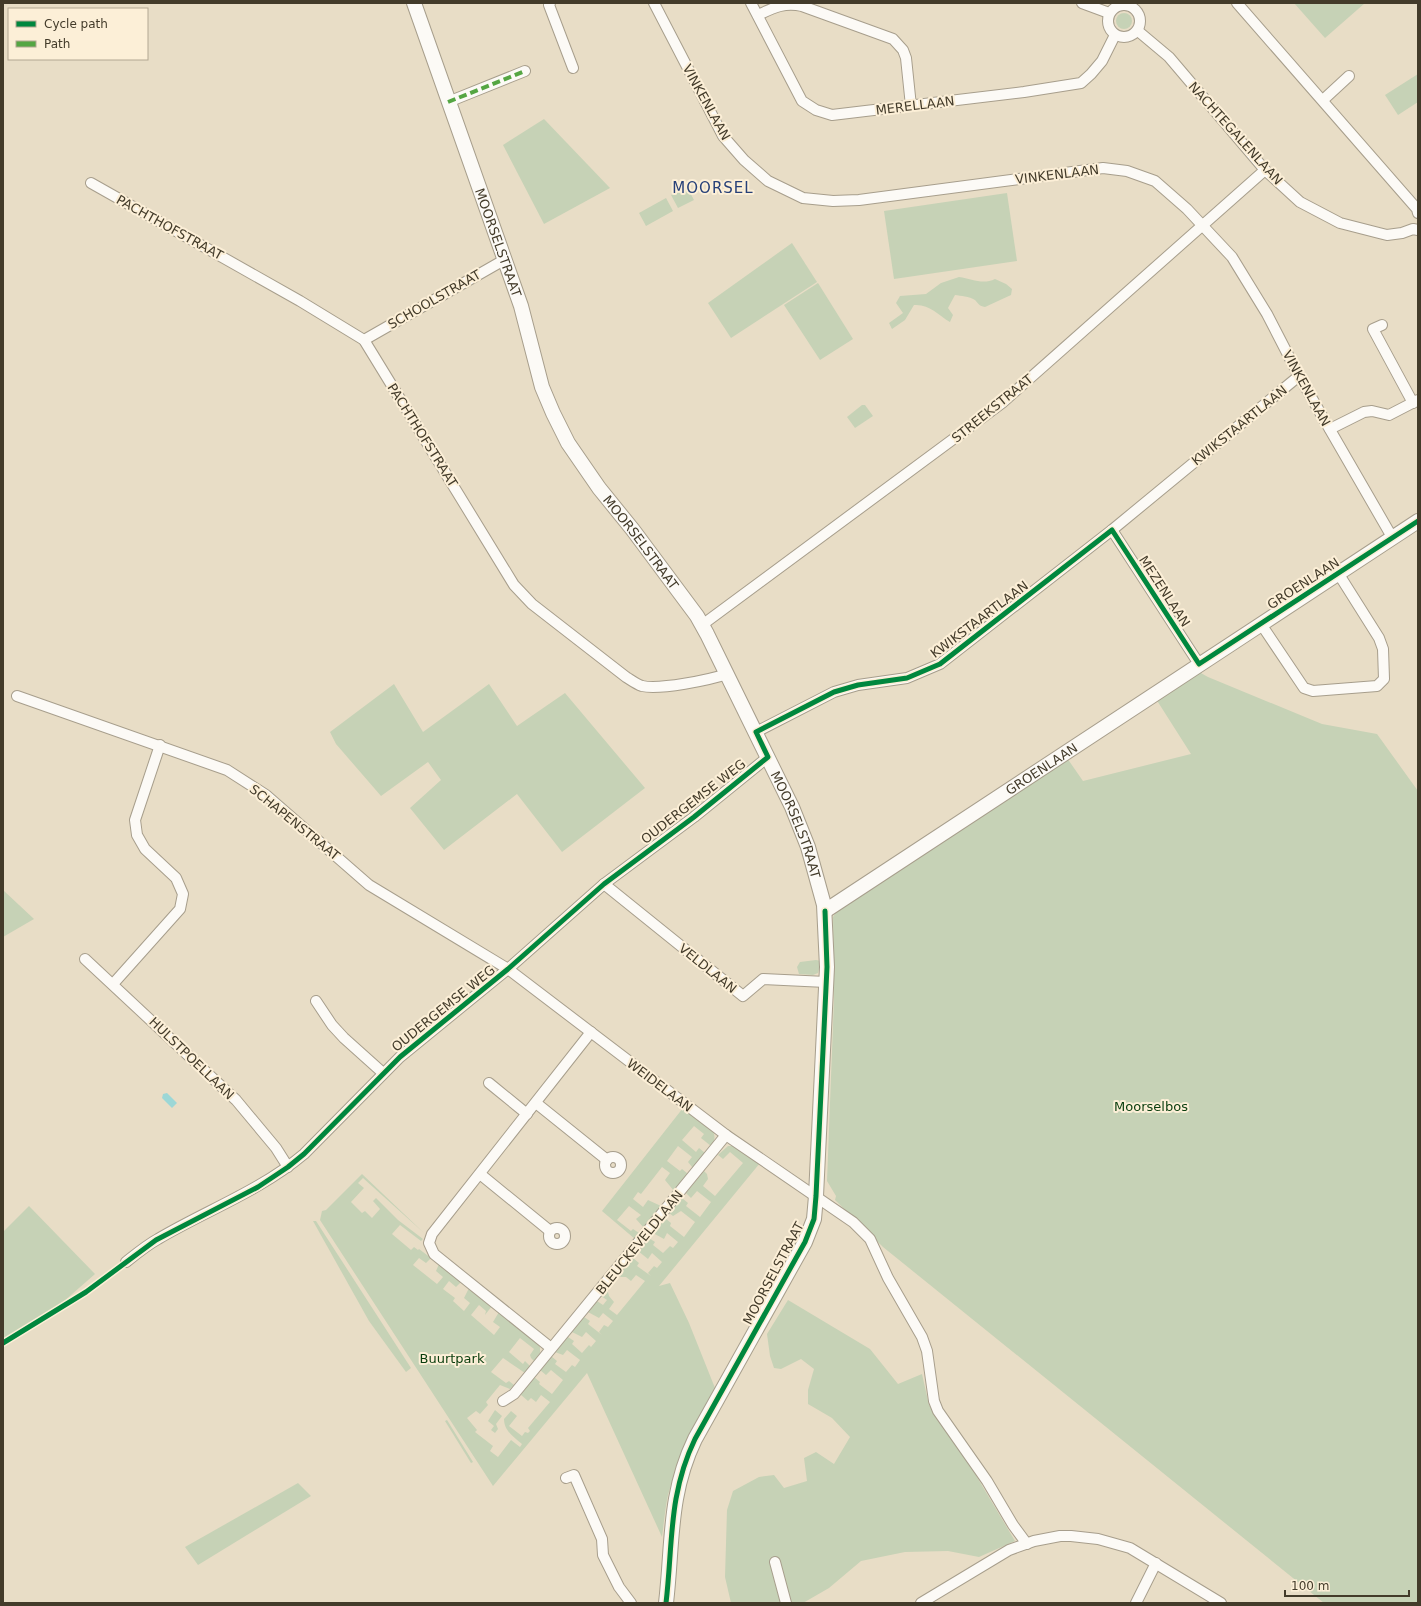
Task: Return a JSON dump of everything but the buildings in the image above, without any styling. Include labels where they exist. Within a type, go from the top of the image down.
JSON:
[{"type":"street","name":"MOORSELSTRAAT","points":[[414,3],[524,315],[542,387],[559,426],[599,488],[633,530],[702,625],[756,732],[804,836],[825,911],[826,982],[814,1219],[805,1242],[695,1439],[687,1457],[678,1484],[672,1515],[666,1603]]},
{"type":"street","points":[[550,3],[549,5],[573,68]]},
{"type":"street","name":"VINKENLAAN","points":[[654,3],[723,136],[744,160],[768,181],[803,198],[833,201],[859,200],[1103,168],[1127,171],[1155,181],[1203,225],[1232,257],[1267,314],[1299,376],[1392,537]]},
{"type":"street","name":"MERELLAAN","points":[[751,3],[802,100],[816,110],[832,115],[1081,83],[1102,61],[1115,35]]},
{"type":"street","points":[[1082,3],[1109,14]]},
{"type":"street","points":[[1237,3],[1417,209],[1418,213]]},
{"type":"street","points":[[758,15],[777,6],[791,4],[802,6],[893,39],[903,50],[906,58],[911,106]]},
{"type":"street","points":[[1133,5],[1140,17],[1138,31],[1125,38],[1115,35],[1108,26],[1109,14],[1116,6],[1133,5]]},
{"type":"street","name":"NACHTEGALENLAAN","points":[[1138,31],[1169,57],[1266,170],[1300,202],[1340,223],[1387,235],[1402,233],[1416,227]]},
{"type":"street","points":[[448,102],[525,71]]},
{"type":"street","points":[[1323,100],[1349,76]]},
{"type":"street","name":"STREEKSTRAAT","points":[[702,625],[1002,403],[1266,170]]},
{"type":"street","name":"PACHTHOFSTRAAT","points":[[91,183],[293,297],[364,340],[514,584],[532,604],[626,677],[642,686],[676,684],[713,678],[727,674]]},
{"type":"street","name":"SCHOOLSTRAAT","points":[[364,340],[504,260]]},
{"type":"street","points":[[1330,429],[1364,412],[1372,411],[1389,415],[1416,401],[1373,329],[1382,325]]},
{"type":"street","name":"KWIKSTAARTLAAN","points":[[756,732],[834,692],[858,685],[907,678],[940,664],[1112,530],[1299,376]]},
{"type":"street","name":"GROENLAAN","points":[[825,911],[1418,521]]},
{"type":"street","name":"MEZENLAAN","points":[[1112,530],[1199,664]]},
{"type":"street","points":[[1261,624],[1304,688],[1313,691],[1377,686],[1384,679],[1383,650],[1381,644],[1338,574]]},
{"type":"street","name":"SCHAPENSTRAAT","points":[[17,696],[160,745],[227,770],[266,795],[369,885],[508,969]]},
{"type":"street","points":[[113,984],[180,909],[182,894],[176,878],[145,849],[137,834],[135,820],[160,745]]},
{"type":"street","name":"OUDERGEMSE WEG","points":[[126,1262],[156,1240],[258,1187],[288,1167],[304,1154],[400,1057],[508,969],[604,884],[694,817],[768,757]]},
{"type":"street","name":"VELDLAAN","points":[[604,884],[742,996],[763,979],[826,982]]},
{"type":"street","name":"HULSTPOELLAAN","points":[[85,959],[236,1100],[276,1148],[288,1167]]},
{"type":"street","name":"WEIDELAAN","points":[[508,969],[726,1135],[853,1222],[870,1239],[888,1278],[924,1341],[936,1408],[987,1481],[1027,1544]]},
{"type":"street","points":[[316,1001],[336,1029],[353,1047],[383,1073]]},
{"type":"street","points":[[551,1348],[431,1250],[429,1243],[432,1234],[591,1032]]},
{"type":"street","points":[[489,1083],[527,1114]]},
{"type":"street","points":[[536,1103],[607,1160]]},
{"type":"street","name":"BLEUCKEVELDLAAN","points":[[503,1401],[514,1394],[726,1135]]},
{"type":"street","points":[[480,1174],[550,1230]]},
{"type":"street","points":[[566,1478],[574,1475],[602,1539],[603,1555],[619,1587],[631,1603]]},
{"type":"street","points":[[921,1603],[1009,1550],[1060,1536],[1085,1537],[1121,1544],[1156,1563],[1221,1603]]},
{"type":"street","points":[[776,1562],[786,1603]]},
{"type":"street","points":[[1136,1603],[1156,1563]]},
{"type":"green space","points":[[1294,3],[1365,3],[1325,38]]},
{"type":"green space","points":[[1121,13],[1127,13],[1132,18],[1130,27],[1127,29],[1121,29],[1116,24],[1116,18]]},
{"type":"green space","points":[[1418,74],[1418,102],[1398,115],[1385,95]]},
{"type":"green space","points":[[544,119],[610,188],[544,224],[503,145]]},
{"type":"green space","points":[[687,187],[694,200],[678,208],[671,195]]},
{"type":"green space","points":[[1007,193],[1017,261],[894,279],[884,211]]},
{"type":"green space","points":[[666,198],[673,211],[646,226],[639,213]]},
{"type":"green space","points":[[792,243],[817,282],[731,338],[708,303]]},
{"type":"green space","points":[[959,277],[982,282],[995,279],[1006,284],[1012,289],[1011,295],[985,307],[980,305],[975,300],[965,296],[955,295],[948,308],[953,315],[950,322],[934,310],[925,306],[914,305],[905,320],[892,329],[889,323],[903,313],[896,303],[900,296],[926,294],[941,283]]},
{"type":"green space","points":[[818,283],[853,339],[820,360],[784,305]]},
{"type":"green space","points":[[862,405],[865,405],[873,416],[855,428],[847,417]]},
{"type":"green space","name":"Moorselbos","points":[[1199,672],[1322,724],[1377,734],[1418,791],[1418,1603],[1324,1603],[883,1247],[835,1200],[836,1196],[827,1181],[834,999],[833,917],[836,912],[1067,758],[1083,781],[1191,754],[1156,699]]},
{"type":"green space","points":[[394,684],[423,732],[489,684],[517,726],[565,693],[645,788],[562,852],[517,794],[444,850],[410,808],[441,780],[428,762],[381,796],[336,744],[330,732]]},
{"type":"green space","points":[[3,890],[34,919],[3,937]]},
{"type":"green space","points":[[816,960],[821,961],[818,973],[813,975],[799,974],[797,967],[800,962]]},
{"type":"green space","points":[[683,1108],[712,1130],[714,1140],[711,1146],[701,1138],[704,1134],[694,1126],[682,1140],[696,1152],[699,1148],[705,1153],[693,1168],[688,1162],[692,1157],[678,1146],[667,1161],[680,1171],[682,1169],[688,1174],[674,1191],[665,1180],[670,1173],[662,1167],[641,1194],[638,1192],[633,1199],[643,1207],[648,1200],[661,1206],[644,1228],[636,1219],[641,1215],[629,1206],[617,1220],[631,1231],[633,1229],[639,1233],[635,1239],[602,1211]]},
{"type":"green space","name":"Buurtpark","points":[[728,1146],[735,1146],[760,1163],[659,1286],[670,1283],[689,1323],[715,1388],[694,1427],[682,1453],[672,1481],[665,1511],[662,1537],[587,1373],[493,1486],[320,1220],[322,1211],[326,1210],[362,1174],[424,1233],[363,1178],[358,1183],[364,1188],[351,1202],[362,1213],[365,1211],[372,1218],[380,1209],[373,1201],[376,1198],[398,1220],[423,1239],[421,1241],[400,1225],[392,1234],[411,1250],[414,1247],[418,1250],[419,1249],[431,1258],[426,1263],[419,1258],[413,1265],[437,1284],[443,1277],[436,1271],[439,1264],[461,1282],[456,1287],[449,1281],[443,1289],[455,1298],[453,1301],[464,1311],[470,1303],[464,1298],[469,1288],[492,1306],[485,1315],[486,1311],[479,1305],[471,1315],[494,1335],[500,1327],[493,1322],[499,1312],[537,1343],[540,1347],[540,1353],[534,1361],[530,1355],[534,1349],[520,1338],[509,1352],[523,1364],[525,1361],[530,1366],[525,1373],[503,1358],[491,1372],[506,1383],[509,1381],[514,1385],[510,1389],[500,1385],[486,1402],[488,1405],[480,1414],[476,1411],[467,1418],[477,1430],[475,1432],[493,1446],[490,1451],[498,1457],[511,1440],[520,1447],[522,1444],[510,1433],[504,1423],[504,1419],[511,1411],[517,1416],[509,1426],[522,1436],[525,1432],[528,1433],[530,1431],[528,1428],[550,1402],[541,1395],[536,1402],[531,1398],[528,1401],[520,1394],[534,1377],[540,1382],[539,1384],[552,1394],[563,1380],[551,1370],[546,1375],[540,1370],[551,1356],[557,1361],[555,1364],[566,1372],[572,1365],[575,1367],[580,1360],[567,1350],[563,1355],[555,1352],[568,1337],[574,1341],[572,1344],[582,1353],[589,1345],[591,1347],[596,1341],[586,1332],[582,1337],[572,1332],[584,1317],[590,1321],[588,1324],[602,1335],[599,1332],[604,1325],[608,1327],[613,1321],[603,1313],[599,1318],[588,1312],[597,1301],[603,1305],[607,1300],[601,1296],[606,1290],[614,1302],[609,1309],[617,1315],[645,1281],[636,1275],[631,1281],[626,1277],[621,1277],[618,1275],[633,1258],[639,1263],[637,1266],[651,1276],[648,1273],[654,1266],[657,1268],[662,1262],[652,1253],[648,1259],[638,1251],[649,1238],[655,1242],[653,1245],[663,1253],[670,1246],[673,1248],[678,1242],[667,1233],[664,1239],[653,1233],[665,1218],[671,1223],[670,1226],[684,1237],[695,1222],[681,1211],[673,1216],[669,1213],[682,1198],[688,1203],[686,1206],[700,1217],[711,1202],[697,1191],[691,1198],[686,1193],[704,1171],[707,1174],[708,1179],[703,1186],[715,1196],[743,1163],[730,1152],[723,1159],[718,1155]]},
{"type":"green space","points":[[29,1206],[95,1274],[63,1302],[3,1339],[3,1232]]},
{"type":"green space","points":[[313,1221],[316,1221],[411,1368],[406,1372],[369,1321]]},
{"type":"green space","points":[[788,1300],[870,1349],[898,1384],[922,1374],[929,1405],[971,1467],[1015,1541],[979,1557],[948,1551],[905,1552],[861,1561],[829,1588],[803,1603],[731,1603],[725,1577],[727,1510],[733,1491],[759,1477],[774,1475],[784,1488],[807,1481],[804,1458],[816,1452],[834,1464],[850,1437],[832,1418],[808,1404],[808,1390],[814,1369],[801,1359],[781,1369],[774,1368],[770,1356],[767,1334]]},
{"type":"green space","points":[[495,1410],[502,1416],[496,1424],[498,1429],[495,1433],[491,1430],[494,1426],[488,1421]]},
{"type":"green space","points":[[447,1420],[473,1462],[471,1463],[445,1421]]},
{"type":"green space","points":[[298,1483],[311,1496],[198,1565],[185,1547]]},
{"type":"water","points":[[167,1093],[177,1103],[172,1108],[162,1098],[163,1094]]},
{"type":"marked path","points":[[448,102],[525,71]]},
{"type":"cycle path","points":[[3,1343],[86,1292],[156,1240],[258,1187],[288,1167],[304,1154],[400,1057],[508,969],[604,884],[694,817],[768,757],[756,732],[834,692],[858,685],[907,678],[940,664],[1112,530],[1199,664],[1418,521]]},
{"type":"cycle path","points":[[666,1603],[673,1520],[680,1480],[686,1460],[695,1439],[805,1242],[814,1219],[827,967],[825,911]]},
{"type":"district","name":"MOORSEL","points":[[713,188]]}]
